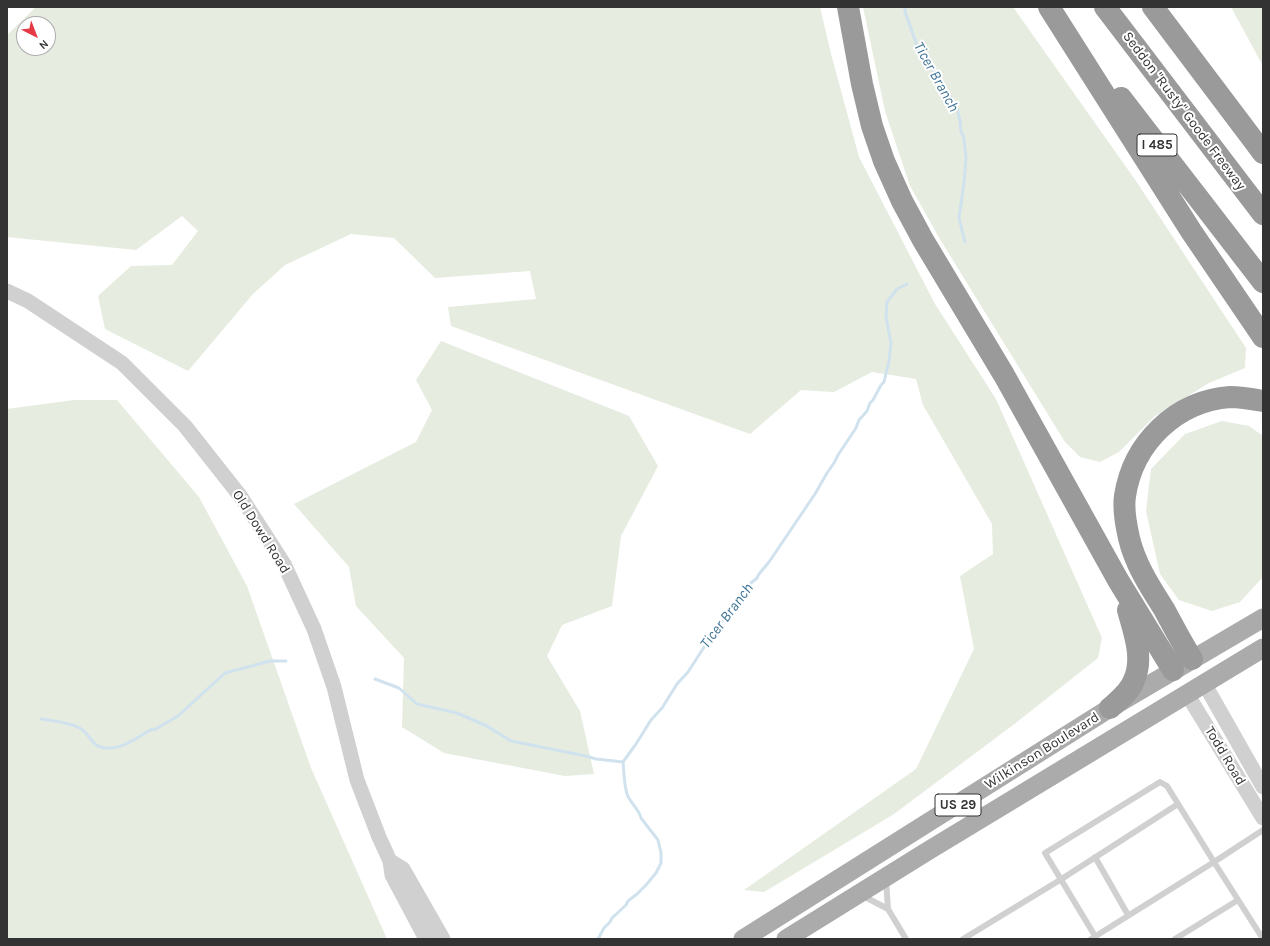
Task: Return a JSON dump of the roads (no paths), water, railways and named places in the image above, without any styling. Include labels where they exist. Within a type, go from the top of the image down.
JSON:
[{"type":"highway","points":[[848,7],[862,84],[872,126],[884,161],[902,201],[923,240],[1004,375],[1118,580],[1173,670]]},
{"type":"highway","points":[[1050,7],[1191,231],[1263,338]]},
{"type":"highway","name":"I 485","points":[[1050,7],[1263,282]]},
{"type":"highway","name":"Seddon \"Rusty\" Goode Freeway","points":[[1106,7],[1263,214]]},
{"type":"highway","points":[[1153,7],[1263,153]]},
{"type":"highway","points":[[1192,659],[1138,563],[1130,540],[1126,519],[1125,497],[1130,475],[1147,443],[1167,421],[1180,412],[1210,400],[1230,397],[1263,400]]},
{"type":"highway","points":[[1110,708],[1125,694],[1134,681],[1138,668],[1138,651],[1135,633],[1118,580]]},
{"type":"main road","name":"Wilkinson Boulevard","points":[[743,939],[1110,708],[1263,618]]},
{"type":"main road","name":"Wilkinson Boulevard","points":[[786,939],[1263,648]]},
{"type":"main road","points":[[1192,659],[1204,683]]},
{"type":"main road","points":[[1173,670],[1187,694]]},
{"type":"street","name":"Old Dowd Road","points":[[7,291],[28,301],[122,363],[185,426],[241,497],[284,564],[314,629],[334,687],[357,780],[390,861],[392,875],[426,939]]},
{"type":"street","name":"Todd Road","points":[[1204,683],[1263,787]]},
{"type":"street","name":"Todd Road","points":[[1187,694],[1263,818]]},
{"type":"street","name":"Old Dowd Road","points":[[390,861],[403,869],[443,939]]},
{"type":"lane","points":[[1260,937],[1238,900],[1214,862],[1167,786],[1160,782],[1149,792],[1128,806],[1094,823],[1086,832],[1064,846],[1045,854],[1093,937],[1214,862],[1263,830]]},
{"type":"lane","points":[[963,939],[1060,880],[1076,865],[1087,858],[1096,854],[1161,812],[1178,804]]},
{"type":"lane","points":[[1104,817],[1108,823]]},
{"type":"lane","points":[[1094,823],[1098,829]]},
{"type":"lane","points":[[1096,854],[1128,915]]},
{"type":"lane","points":[[886,877],[888,909],[906,939]]},
{"type":"lane","points":[[859,894],[888,909]]},
{"type":"lane","points":[[1175,939],[1238,900]]},
{"type":"waterway","name":"Ticer Branch","points":[[905,7],[905,12],[918,48],[957,108],[961,131],[964,138],[966,158],[959,218],[965,242]]},
{"type":"waterway","name":"Ticer Branch","points":[[598,939],[612,918],[646,885],[656,873],[661,863],[661,853],[658,840],[641,818],[627,794],[623,762],[651,720],[662,708],[677,684],[688,672],[719,624],[725,619],[731,608],[737,603],[751,583],[757,578],[769,562],[815,494],[856,428],[859,420],[867,411],[870,403],[884,382],[889,361],[891,343],[886,317],[887,302],[897,289],[907,284]]},
{"type":"waterway","points":[[41,719],[76,726],[85,732],[98,746],[105,748],[119,747],[152,729],[154,730],[178,716],[225,673],[270,661],[286,661]]},
{"type":"waterway","points":[[375,679],[399,688],[417,704],[457,713],[487,726],[511,741],[596,759],[623,762]]}]
